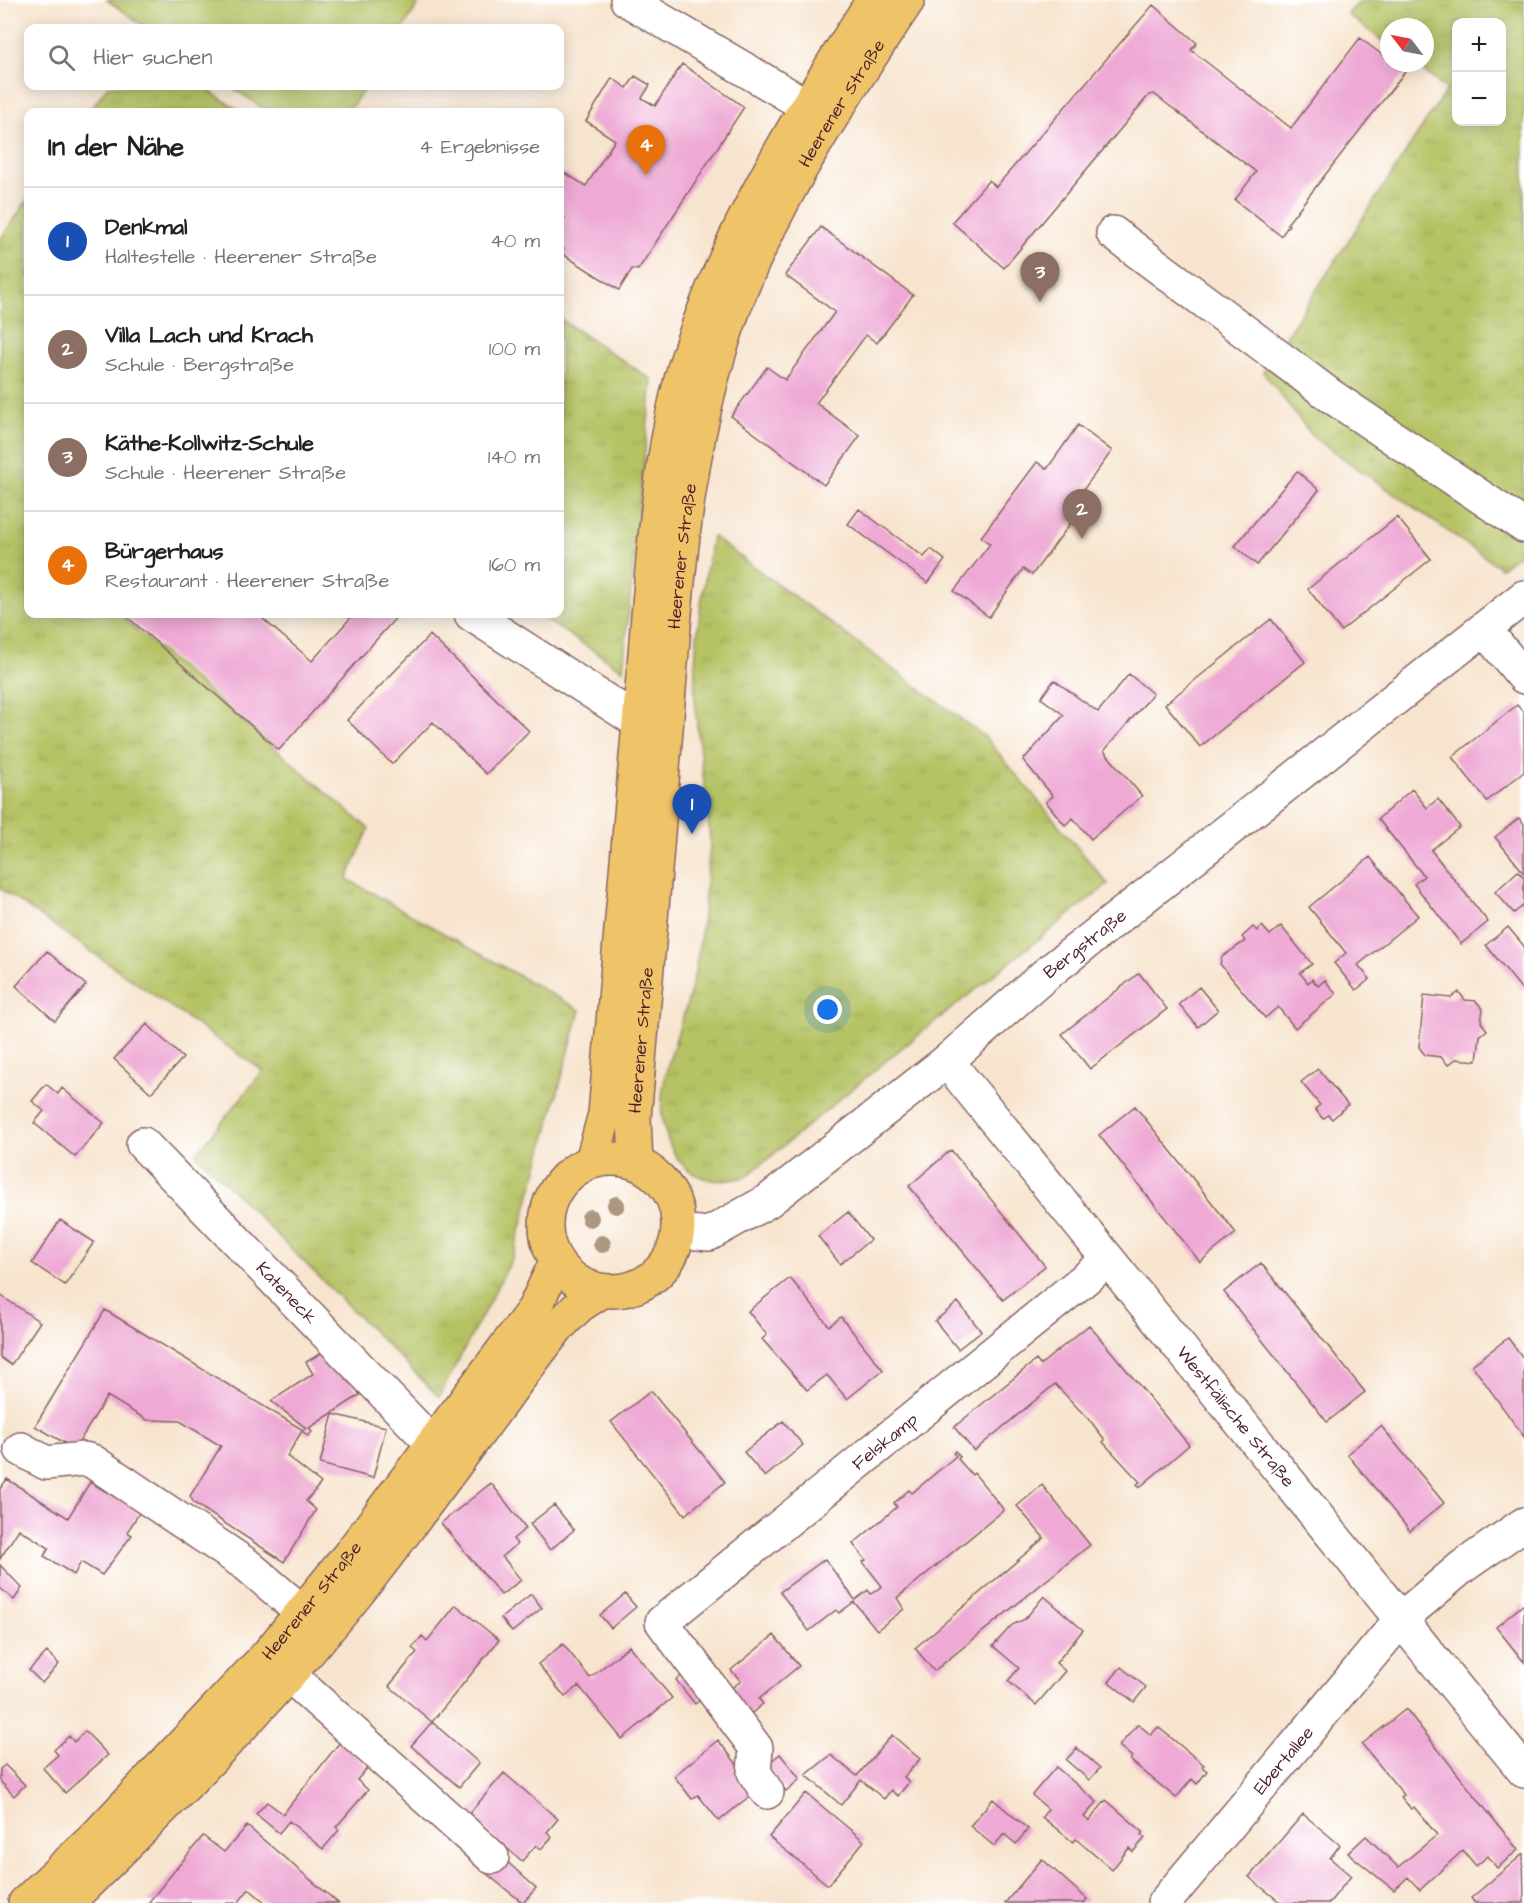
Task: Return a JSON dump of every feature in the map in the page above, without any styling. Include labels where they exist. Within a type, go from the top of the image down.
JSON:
[{"type":"main road","name":"Heerener Straße","points":[[636,1163],[634,1118],[678,567],[695,460],[711,380],[743,286],[818,113],[873,0]]},
{"type":"main road","name":"Heerener Straße","points":[[592,1161],[605,1114],[653,566],[666,463],[684,371],[717,276],[752,203],[818,113],[908,0]]},
{"type":"main road","name":"Heerener Straße","points":[[614,1158],[636,1163],[658,1177],[673,1197],[678,1231],[673,1252],[662,1270],[645,1283],[624,1291],[602,1291],[584,1286],[569,1276],[556,1262],[548,1243],[545,1223],[549,1203],[559,1185],[573,1170],[592,1161],[614,1158]]},
{"type":"main road","name":"Heerener Straße","points":[[25,1903],[94,1838],[268,1654],[349,1555],[534,1309],[556,1262]]},
{"type":"main road","name":"Heerener Straße","points":[[67,1903],[152,1820],[288,1674],[374,1571],[557,1328],[579,1306],[602,1291]]},
{"type":"street","points":[[627,0],[818,113]]},
{"type":"street","points":[[1113,232],[1331,396],[1524,526]]},
{"type":"street","name":"Bergstraße","points":[[678,1231],[709,1234],[768,1201],[947,1061],[1046,975],[1524,597]]},
{"type":"street","points":[[477,618],[639,722]]},
{"type":"street","points":[[1484,630],[1524,677]]},
{"type":"street","name":"Westfälische Straße","points":[[947,1061],[1107,1261],[1402,1618],[1524,1771]]},
{"type":"street","name":"Kateneck","points":[[143,1144],[432,1443]]},
{"type":"street","name":"Felskamp","points":[[767,1792],[754,1772],[756,1748],[662,1622],[1107,1261]]},
{"type":"street","points":[[21,1449],[46,1463],[84,1459],[92,1461],[261,1574],[302,1612]]},
{"type":"street","name":"Ebertallee","points":[[1164,1903],[1402,1618],[1462,1567],[1524,1524]]},
{"type":"street","name":"Heerener Straße","points":[[288,1674],[492,1857]]},
{"type":"green space","points":[[107,0],[421,0],[406,24],[141,24]]},
{"type":"green space","points":[[1362,0],[1524,0],[1524,550],[1501,568],[1314,438],[1263,372],[1447,89],[1424,72],[1434,72],[1434,18],[1380,18],[1380,39],[1347,14]]},
{"type":"green space","points":[[105,90],[207,90],[236,108],[92,108]]},
{"type":"green space","points":[[236,90],[363,90],[351,108],[263,108]]},
{"type":"green space","points":[[24,205],[24,618],[123,618],[369,829],[347,879],[580,1010],[513,1257],[439,1397],[196,1154],[263,1071],[0,888],[0,240]]},
{"type":"green space","points":[[564,322],[652,380],[623,670],[543,618],[564,618]]},
{"type":"green space","points":[[712,536],[984,736],[1108,884],[893,1055],[747,1176],[731,1180],[703,1178],[682,1163],[667,1138],[662,1107],[666,1072],[695,973],[710,852],[696,714],[695,670],[699,620]]},
{"type":"building","points":[[1153,5],[1197,43],[1191,50],[1291,128],[1360,38],[1380,53],[1380,72],[1405,72],[1287,224],[1289,225],[1281,236],[1235,200],[1256,172],[1154,94],[1149,95],[1004,268],[952,222],[989,180],[996,187]]},
{"type":"building","points":[[682,64],[744,107],[638,270],[632,269],[619,290],[564,255],[564,175],[565,173],[586,186],[615,140],[586,121],[612,78],[627,88],[635,76],[650,85],[642,98],[655,106]]},
{"type":"building","points":[[821,227],[913,295],[877,343],[866,335],[816,403],[860,436],[824,485],[731,416],[767,367],[785,380],[835,312],[785,275]]},
{"type":"building","points":[[1078,425],[1112,451],[1080,494],[1088,500],[1032,575],[1023,569],[989,617],[954,591],[990,544],[981,537],[1037,462],[1047,469]]},
{"type":"building","points":[[1297,471],[1319,490],[1257,565],[1235,546]]},
{"type":"building","points":[[859,509],[924,557],[931,549],[945,560],[928,583],[848,524]]},
{"type":"building","points":[[1397,517],[1431,559],[1341,631],[1308,589]]},
{"type":"building","points":[[129,618],[262,618],[312,661],[350,618],[395,618],[279,750]]},
{"type":"building","points":[[1271,619],[1305,662],[1200,747],[1165,704]]},
{"type":"building","points":[[430,635],[529,731],[486,774],[433,722],[392,764],[347,720]]},
{"type":"building","points":[[1129,674],[1153,694],[1104,751],[1142,796],[1091,839],[1073,818],[1065,825],[1046,802],[1053,796],[1023,760],[1064,715],[1041,698],[1054,680],[1098,712]]},
{"type":"building","points":[[1517,705],[1524,713],[1524,772],[1487,801],[1452,757]]},
{"type":"building","points":[[1412,789],[1427,808],[1438,799],[1460,827],[1431,850],[1488,922],[1461,944],[1414,884],[1424,876],[1378,819]]},
{"type":"building","points":[[1519,818],[1524,824],[1524,873],[1495,837]]},
{"type":"building","points":[[1370,857],[1418,916],[1358,965],[1370,979],[1356,990],[1334,963],[1346,953],[1309,907]]},
{"type":"building","points":[[1518,871],[1524,877],[1524,905],[1514,913],[1495,892]]},
{"type":"building","points":[[1262,926],[1270,935],[1281,926],[1312,964],[1300,973],[1308,983],[1312,979],[1318,986],[1325,980],[1336,994],[1295,1028],[1278,1007],[1265,1018],[1220,964],[1222,957],[1245,941],[1242,937],[1253,927],[1257,931]]},
{"type":"building","points":[[1508,927],[1524,946],[1524,992],[1486,945]]},
{"type":"building","points":[[47,951],[86,985],[55,1021],[16,986]]},
{"type":"building","points":[[1139,973],[1167,1009],[1090,1069],[1062,1034]]},
{"type":"building","points":[[1199,987],[1218,1010],[1198,1027],[1179,1004]]},
{"type":"building","points":[[1459,992],[1465,1000],[1476,1001],[1483,1009],[1481,1022],[1487,1030],[1480,1036],[1477,1061],[1456,1059],[1448,1065],[1441,1057],[1425,1055],[1419,1047],[1424,995],[1451,998]]},
{"type":"building","points":[[147,1024],[183,1058],[151,1093],[114,1059]]},
{"type":"building","points":[[1318,1069],[1348,1105],[1332,1119],[1328,1115],[1323,1119],[1315,1109],[1320,1105],[1301,1082]]},
{"type":"building","points":[[46,1084],[58,1094],[62,1088],[104,1123],[75,1157],[34,1123],[44,1111],[32,1101]]},
{"type":"building","points":[[1135,1106],[1236,1233],[1200,1262],[1099,1135]]},
{"type":"building","points":[[951,1150],[1045,1266],[1003,1300],[909,1186]]},
{"type":"building","points":[[848,1212],[870,1240],[840,1264],[818,1236]]},
{"type":"building","points":[[60,1220],[94,1242],[65,1285],[32,1263]]},
{"type":"building","points":[[1261,1263],[1365,1392],[1327,1422],[1224,1292]]},
{"type":"building","points":[[790,1278],[829,1326],[841,1317],[883,1370],[847,1399],[827,1375],[807,1390],[762,1339],[767,1335],[748,1311]]},
{"type":"building","points":[[0,1295],[40,1322],[11,1365],[0,1357]]},
{"type":"building","points":[[958,1302],[981,1331],[958,1349],[935,1321]]},
{"type":"building","points":[[105,1310],[303,1430],[306,1428],[271,1401],[313,1374],[306,1362],[330,1348],[360,1395],[309,1428],[312,1432],[308,1436],[302,1431],[287,1456],[321,1483],[306,1501],[316,1510],[284,1562],[194,1503],[190,1496],[221,1446],[180,1421],[147,1420],[107,1396],[75,1449],[35,1426]]},
{"type":"building","points":[[1089,1325],[1189,1445],[1140,1487],[1137,1484],[1140,1482],[1103,1442],[1105,1440],[1092,1423],[1055,1384],[974,1451],[954,1427],[1036,1360],[1040,1365]]},
{"type":"building","points":[[1508,1338],[1524,1359],[1524,1437],[1472,1365]]},
{"type":"building","points":[[651,1391],[725,1482],[685,1515],[611,1422]]},
{"type":"building","points":[[333,1414],[386,1427],[373,1478],[320,1464]]},
{"type":"building","points":[[783,1421],[803,1445],[765,1477],[744,1452]]},
{"type":"building","points":[[1381,1426],[1444,1503],[1410,1531],[1347,1454]]},
{"type":"building","points":[[955,1451],[960,1457],[958,1459],[972,1475],[974,1473],[1004,1510],[897,1598],[904,1609],[877,1630],[854,1602],[839,1613],[836,1610],[809,1631],[780,1592],[825,1559],[855,1600],[868,1590],[871,1594],[882,1586],[863,1562],[866,1560],[853,1544],[897,1507],[894,1503],[909,1490],[912,1493],[956,1456],[953,1453]]},
{"type":"building","points":[[7,1479],[68,1518],[90,1482],[140,1512],[127,1532],[132,1535],[102,1575],[81,1562],[74,1575],[44,1556],[49,1548],[19,1529],[0,1559],[0,1489]]},
{"type":"building","points":[[491,1483],[526,1528],[513,1539],[517,1544],[502,1556],[521,1580],[501,1595],[441,1523]]},
{"type":"building","points":[[1042,1485],[1090,1545],[934,1671],[915,1648],[1044,1538],[1017,1506]]},
{"type":"building","points":[[554,1505],[574,1530],[550,1550],[530,1524]]},
{"type":"building","points":[[0,1565],[22,1588],[14,1600],[0,1588]]},
{"type":"building","points":[[531,1594],[542,1608],[512,1632],[501,1618]]},
{"type":"building","points":[[625,1594],[636,1607],[611,1628],[600,1615]]},
{"type":"building","points":[[1044,1596],[1083,1630],[1056,1663],[1065,1671],[1036,1705],[1008,1681],[1019,1668],[993,1646],[1012,1625],[1025,1619]]},
{"type":"building","points":[[1524,1604],[1524,1662],[1496,1627]]},
{"type":"building","points":[[456,1605],[499,1640],[432,1722],[389,1686],[417,1652],[412,1648],[422,1636],[427,1641]]},
{"type":"building","points":[[774,1635],[799,1666],[759,1699],[763,1704],[748,1716],[728,1691],[741,1681],[731,1670]]},
{"type":"building","points":[[563,1644],[590,1678],[629,1646],[672,1698],[622,1739],[579,1686],[565,1697],[538,1664]]},
{"type":"building","points":[[47,1652],[59,1664],[42,1683],[29,1670]]},
{"type":"building","points":[[1121,1667],[1146,1687],[1134,1702],[1109,1682]]},
{"type":"building","points":[[688,1671],[707,1695],[695,1704],[676,1680]]},
{"type":"building","points":[[1406,1709],[1518,1850],[1497,1868],[1488,1856],[1476,1866],[1463,1850],[1420,1890],[1408,1877],[1394,1890],[1348,1853],[1366,1836],[1398,1867],[1437,1835],[1414,1807],[1411,1809],[1401,1797],[1404,1795],[1362,1744]]},
{"type":"building","points":[[432,1722],[479,1763],[459,1787],[411,1746]]},
{"type":"building","points":[[1138,1724],[1151,1735],[1158,1727],[1204,1765],[1202,1767],[1207,1771],[1197,1784],[1192,1779],[1176,1798],[1130,1760],[1132,1757],[1119,1746]]},
{"type":"building","points":[[85,1731],[108,1755],[65,1793],[43,1768],[58,1755],[54,1750],[69,1736],[74,1742]]},
{"type":"building","points":[[892,1735],[920,1759],[904,1777],[909,1782],[898,1796],[891,1790],[884,1799],[861,1780],[841,1805],[806,1775],[831,1755],[857,1776]]},
{"type":"building","points":[[718,1740],[757,1790],[719,1821],[698,1795],[692,1799],[674,1776]]},
{"type":"building","points":[[340,1742],[368,1767],[357,1780],[368,1790],[336,1827],[339,1830],[323,1849],[289,1821],[279,1833],[256,1814],[267,1802],[283,1814]]},
{"type":"building","points":[[1077,1748],[1100,1768],[1089,1780],[1066,1760]]},
{"type":"building","points":[[780,1754],[800,1779],[786,1791],[765,1766]]},
{"type":"building","points":[[5,1765],[25,1785],[14,1796],[0,1781],[0,1769]]},
{"type":"building","points":[[1056,1767],[1097,1802],[1084,1817],[1089,1821],[1106,1800],[1143,1832],[1141,1835],[1145,1838],[1133,1852],[1129,1848],[1112,1870],[1076,1839],[1073,1842],[1042,1817],[1048,1809],[1032,1795]]},
{"type":"building","points":[[504,1773],[558,1819],[547,1832],[552,1837],[541,1849],[536,1845],[522,1861],[468,1815]]},
{"type":"building","points":[[806,1793],[864,1841],[828,1885],[769,1837]]},
{"type":"building","points":[[993,1799],[1028,1829],[1016,1844],[1004,1834],[994,1846],[970,1826]]},
{"type":"building","points":[[1303,1814],[1340,1845],[1330,1858],[1351,1876],[1329,1903],[1281,1903],[1249,1877]]},
{"type":"building","points":[[247,1826],[338,1903],[266,1903],[249,1889],[238,1903],[148,1903],[203,1836],[224,1852]]},
{"type":"building","points":[[1523,1854],[1524,1903],[1475,1903],[1471,1898]]},
{"type":"building","points":[[502,1857],[536,1888],[523,1903],[487,1874]]},
{"type":"building","points":[[1042,1859],[1087,1899],[1084,1903],[1005,1903]]},
{"type":"place","name":"Bürgerhaus","points":[[646,175]]},
{"type":"place","name":"Käthe-Kollwitz-Schule","points":[[1040,302]]},
{"type":"place","name":"Villa Lach und Krach","points":[[1082,539]]},
{"type":"place","name":"Denkmal","points":[[692,834]]}]
